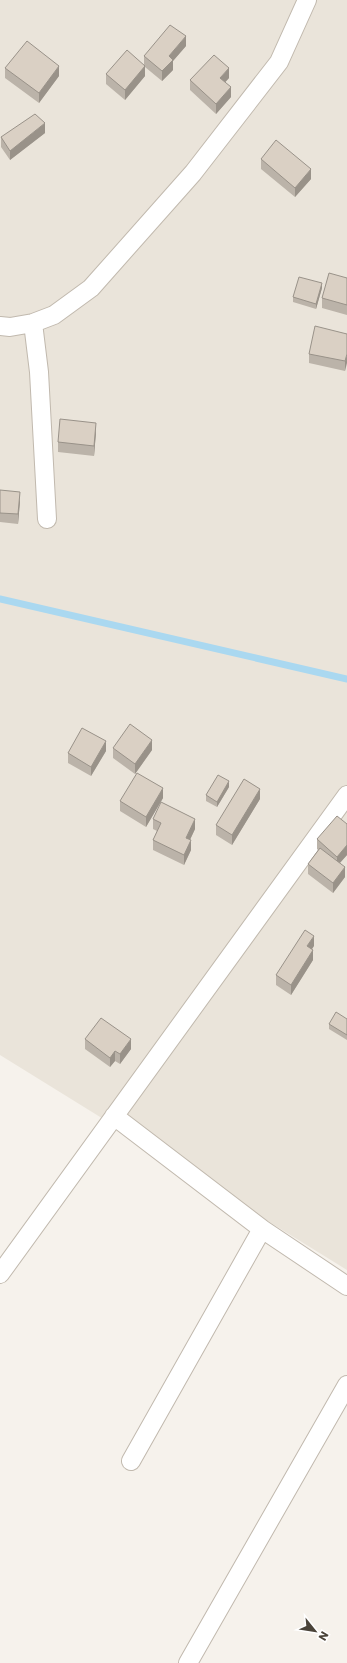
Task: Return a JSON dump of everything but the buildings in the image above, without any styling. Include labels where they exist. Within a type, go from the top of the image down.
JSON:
[{"type":"street","points":[[0,326],[10,327],[33,323],[54,315],[91,288],[188,179],[279,62],[308,0]]},
{"type":"street","points":[[33,323],[39,372],[46,519]]},
{"type":"street","points":[[0,1274],[347,795]]},
{"type":"street","points":[[114,1116],[262,1229],[347,1286]]},
{"type":"street","points":[[131,1461],[262,1229]]},
{"type":"street","points":[[188,1663],[347,1385]]},
{"type":"shaded area","points":[[0,0],[347,0],[347,1270],[0,1055]]},
{"type":"waterway","points":[[0,599],[347,679]]}]
